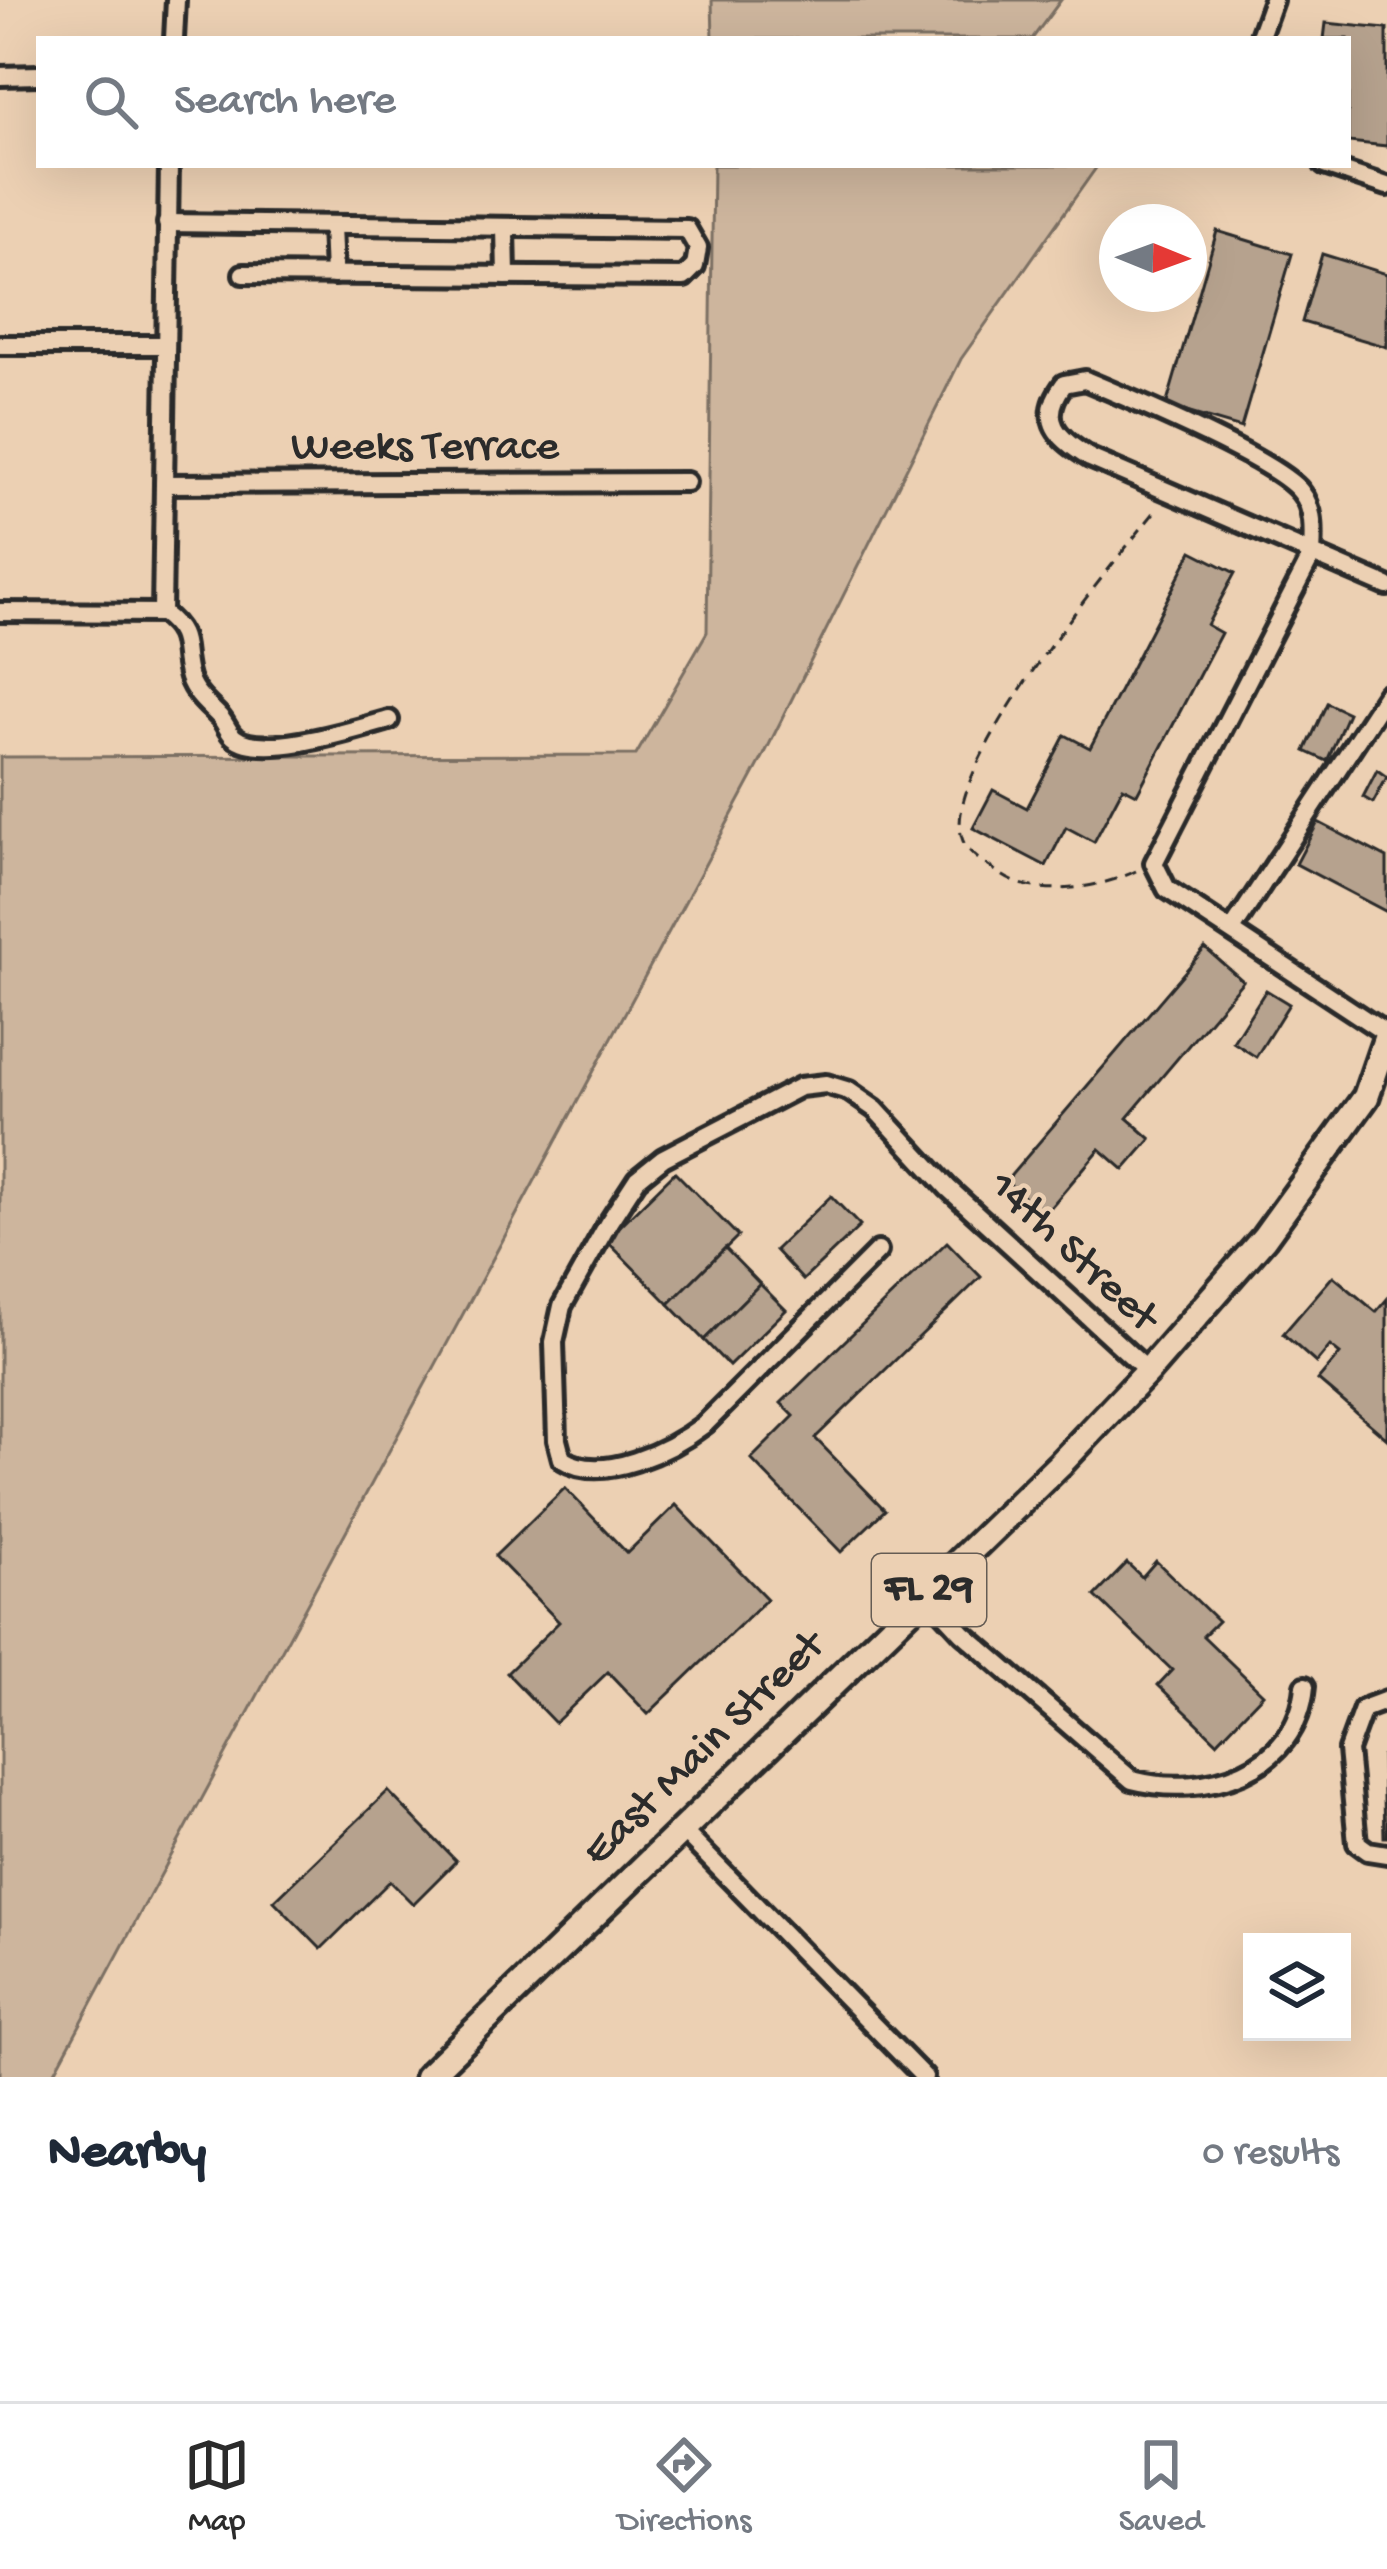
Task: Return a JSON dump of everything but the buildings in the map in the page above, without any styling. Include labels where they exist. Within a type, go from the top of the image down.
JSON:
[{"type":"highway","name":"East Main Street","points":[[1366,1097],[1387,1035]]},
{"type":"highway","name":"East Main Street","points":[[427,2077],[1060,1464],[1264,1238],[1366,1097],[1387,1078]]},
{"type":"street","points":[[174,36],[176,0]]},
{"type":"street","points":[[1260,36],[1273,0]]},
{"type":"street","points":[[0,76],[36,76]]},
{"type":"street","points":[[162,613],[169,168]]},
{"type":"street","points":[[1333,168],[1387,186]]},
{"type":"street","points":[[167,223],[687,229],[698,248],[695,266],[684,277],[243,274]]},
{"type":"street","points":[[332,225],[334,274]]},
{"type":"street","points":[[505,227],[506,276]]},
{"type":"street","points":[[0,345],[164,346]]},
{"type":"street","points":[[1387,586],[1312,555],[1171,493],[1064,443],[1051,419],[1052,400],[1064,385],[1090,382],[1274,468],[1304,494],[1313,522],[1312,555],[1154,863],[1167,889],[1387,1035]]},
{"type":"street","name":"Weeks Terrace","points":[[164,484],[686,482]]},
{"type":"street","points":[[0,612],[162,613],[179,626],[189,677],[202,701],[224,720],[232,736],[249,744],[305,742],[389,720]]},
{"type":"street","points":[[1232,930],[1387,694]]},
{"type":"street","name":"14th Street","points":[[878,1251],[705,1424],[678,1444],[613,1465],[577,1468],[562,1459],[553,1380],[562,1306],[637,1179],[663,1158],[800,1087],[826,1084],[849,1091],[875,1108],[948,1188],[1148,1371]]},
{"type":"street","points":[[926,1593],[963,1633],[1132,1780],[1151,1785],[1196,1788],[1267,1759],[1296,1730],[1305,1686]]},
{"type":"street","points":[[1387,1700],[1363,1708],[1348,1750],[1357,1843],[1368,1851],[1387,1854]]},
{"type":"street","points":[[682,1831],[924,2077]]},
{"type":"path","points":[[1154,863],[1123,878],[1083,886],[1054,889],[1009,880],[970,852],[961,837],[961,813],[968,786],[996,731],[1040,662],[1171,493]]},
{"type":"shaded area","points":[[712,0],[1061,0],[1034,36],[713,36]]},
{"type":"shaded area","points":[[713,168],[1096,168],[961,359],[764,755],[52,2077],[0,2077],[0,757],[636,755],[707,632]]}]
